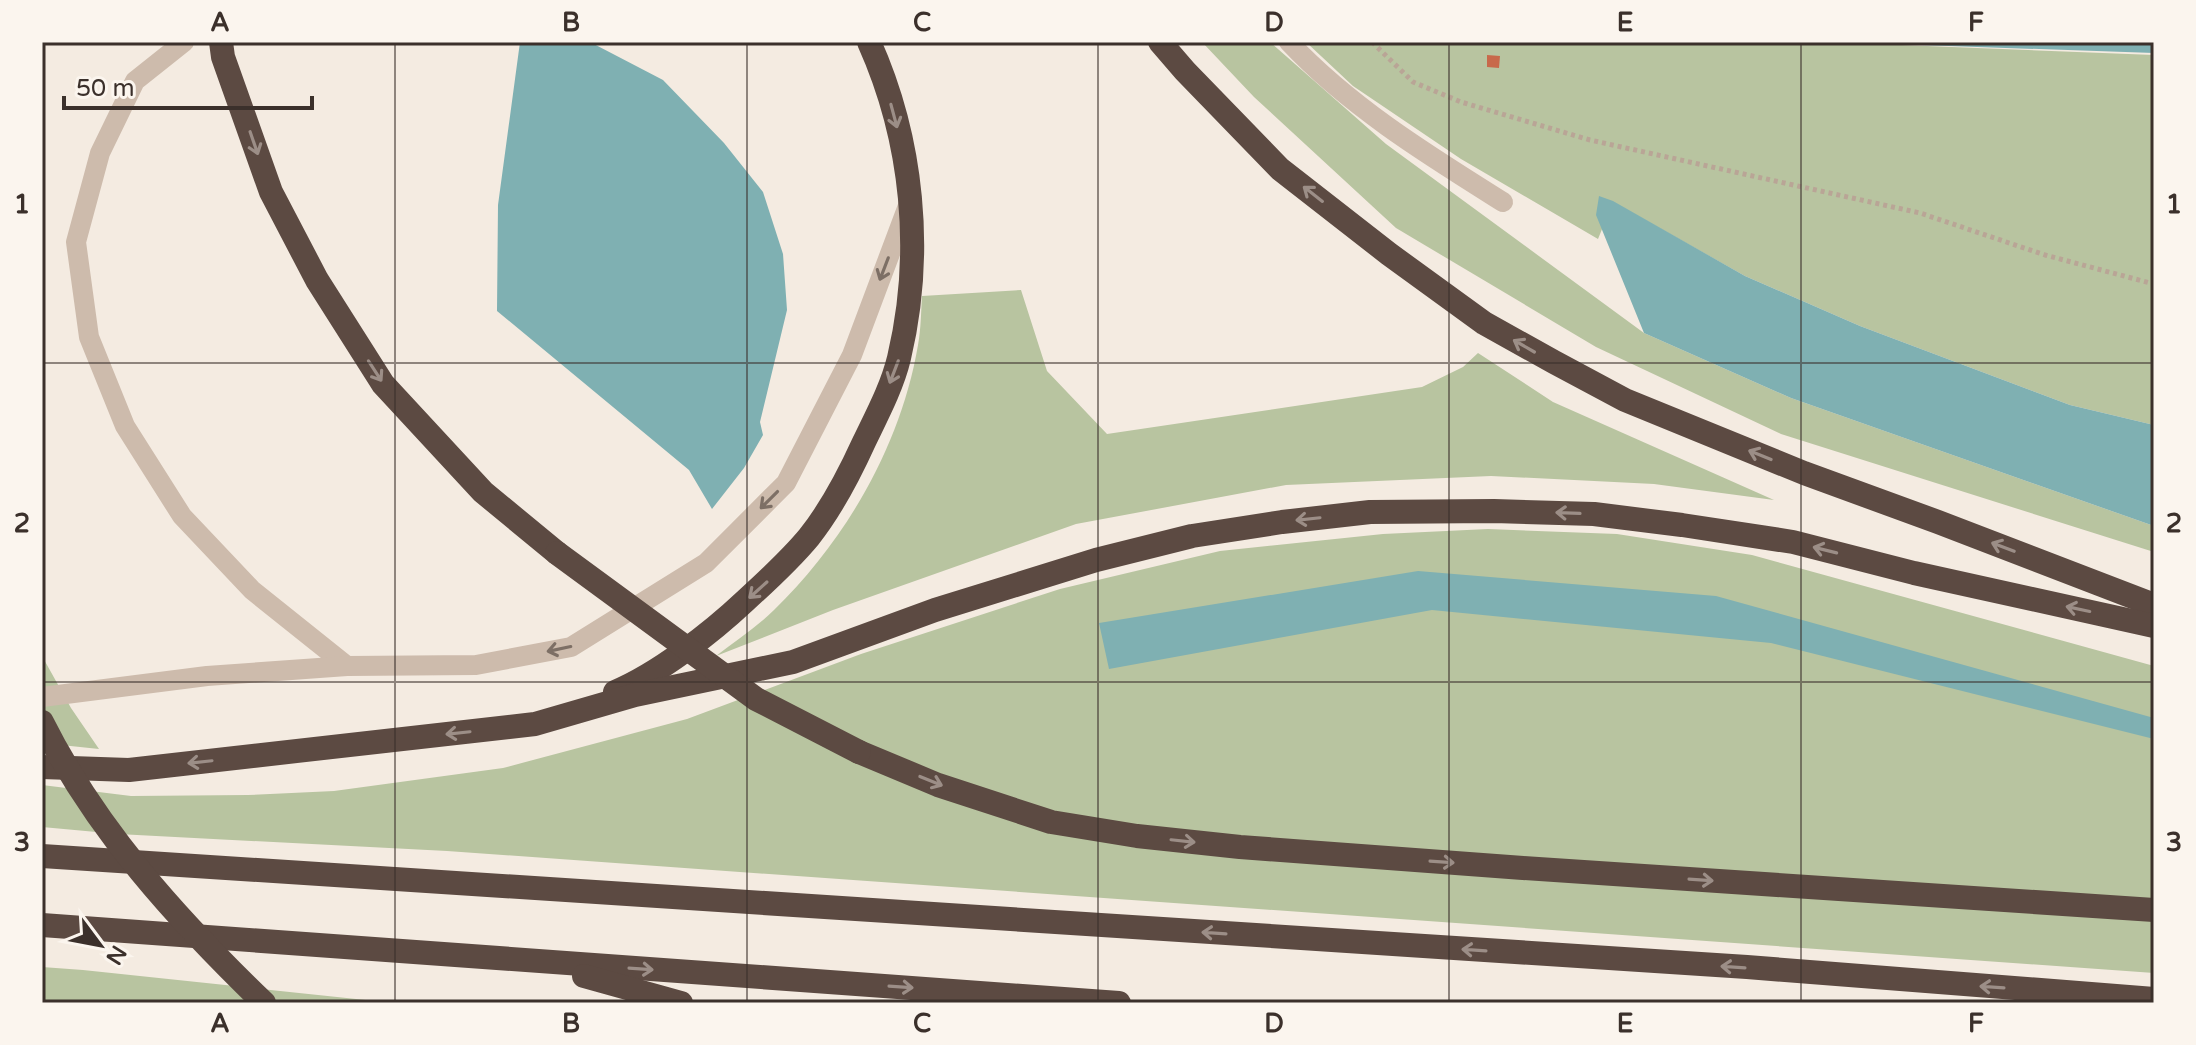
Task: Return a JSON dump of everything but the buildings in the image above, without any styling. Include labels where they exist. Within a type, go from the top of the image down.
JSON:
[{"type":"highway","points":[[221,42],[223,57],[271,192],[317,280],[383,384],[483,492],[557,553],[756,699],[859,752],[938,785],[1051,822],[1137,836],[1240,847],[1523,868],[2154,910]]},
{"type":"highway","points":[[535,724],[626,687],[722,623],[775,574],[810,536],[835,500],[853,466],[899,359],[908,301],[912,196],[895,114],[869,42]]},
{"type":"highway","points":[[1160,42],[1280,169],[1484,323],[1625,400],[2154,605]]},
{"type":"highway","points":[[42,767],[129,770],[535,724],[635,695],[793,662],[935,610],[1096,560],[1192,536],[1370,512],[1580,514],[1682,525],[1793,542],[1914,573],[2154,626]]},
{"type":"highway","points":[[42,722],[103,824],[157,894],[264,1003]]},
{"type":"highway","points":[[42,856],[1747,967],[2154,999]]},
{"type":"highway","points":[[42,925],[1119,1003]]},
{"type":"highway","points":[[536,962],[681,1003]]},
{"type":"lane","points":[[184,42],[135,81],[100,153],[76,242],[89,337],[125,426],[182,516],[252,590],[347,666]]},
{"type":"lane","points":[[1289,42],[1311,66],[1413,146],[1503,202]]},
{"type":"lane","points":[[42,697],[207,676],[347,666],[476,665],[571,647],[706,563],[786,483],[852,355],[912,196]]},
{"type":"path","points":[[1372,42],[1413,82],[1461,102],[1590,140],[1920,213],[2045,255],[2154,284]]},
{"type":"green space","points":[[1202,42],[1270,42],[1386,144],[1644,333],[1791,398],[2154,526],[2154,552],[1781,434],[1596,347],[1396,228],[1254,97]]},
{"type":"green space","points":[[1306,42],[1826,42],[2154,55],[2154,425],[2070,405],[1860,326],[1745,276],[1613,202],[1598,239],[1461,159],[1353,86]]},
{"type":"green space","points":[[1021,290],[1047,371],[1107,434],[1422,387],[1463,367],[1478,353],[1553,402],[1774,500],[1654,484],[1491,476],[1286,485],[1076,524],[833,610],[716,656],[767,616],[800,583],[847,522],[867,489],[884,454],[910,382],[919,339],[922,296]]},
{"type":"green space","points":[[1488,529],[1617,534],[1752,555],[2154,666],[2154,973],[447,851],[118,834],[42,827],[42,785],[131,796],[248,795],[334,791],[503,768],[687,719],[861,654],[1060,589],[1220,551],[1383,534]]},
{"type":"green space","points":[[42,656],[71,708],[99,749],[42,743]]},
{"type":"green space","points":[[42,967],[83,970],[394,1003],[42,1003]]},
{"type":"water","points":[[520,42],[590,42],[663,80],[724,143],[763,192],[783,254],[787,310],[760,422],[763,435],[744,468],[712,509],[689,470],[497,311],[498,205]]},
{"type":"water","points":[[1834,42],[2154,42],[2154,53]]},
{"type":"water","points":[[1599,196],[1745,276],[1860,326],[2070,405],[2154,425],[2154,526],[1791,398],[1644,333],[1596,215]]},
{"type":"water","points":[[1418,571],[1716,596],[2154,718],[2154,739],[1771,643],[1432,610],[1109,669],[1099,623]]}]
